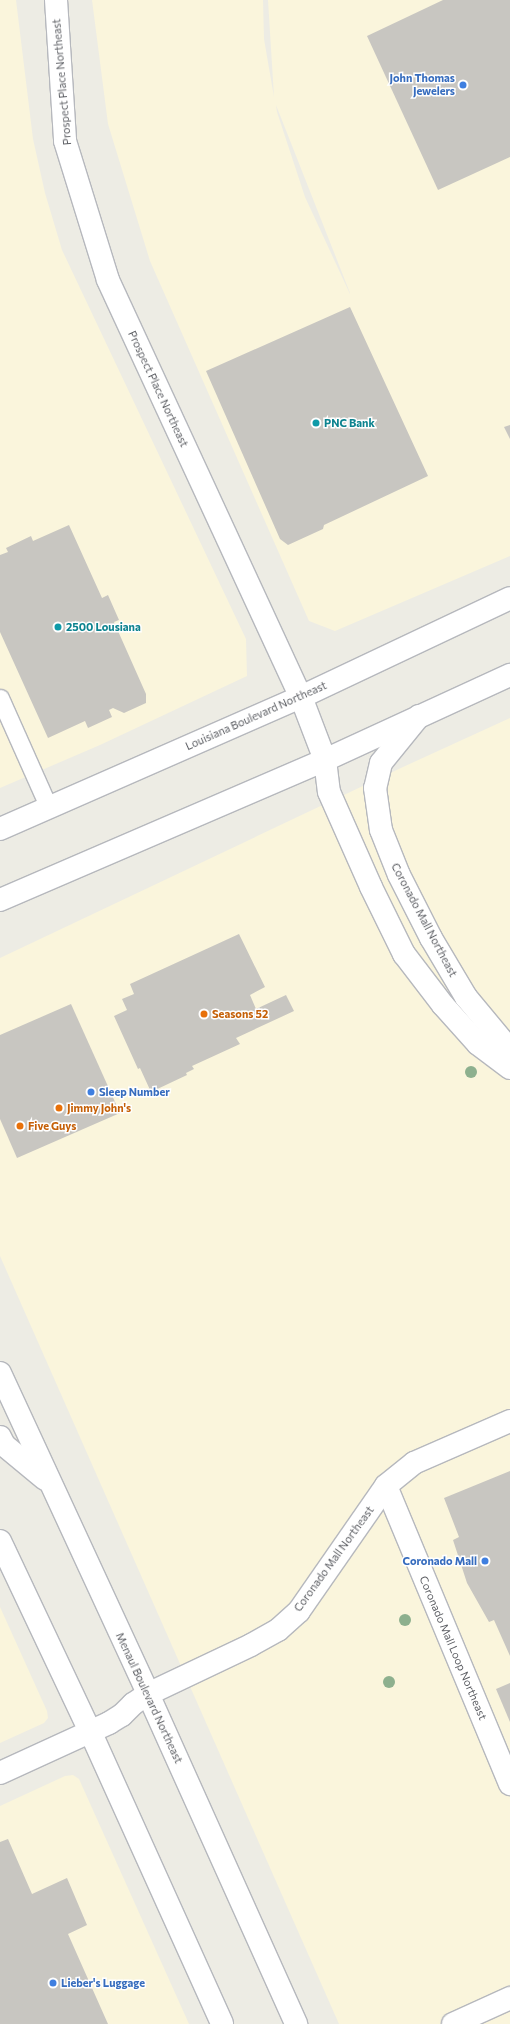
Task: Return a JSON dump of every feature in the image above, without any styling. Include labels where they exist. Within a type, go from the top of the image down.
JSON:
[{"type":"street","name":"Prospect Place Northeast","points":[[56,0],[65,141],[108,280],[301,697],[325,760]]},
{"type":"street","name":"Louisiana Boulevard Northeast","points":[[0,829],[301,697],[510,598]]},
{"type":"street","points":[[0,900],[325,760],[510,675]]},
{"type":"street","name":"Coronado Mall Northeast","points":[[419,716],[381,763],[375,788],[381,830],[399,875],[431,938],[466,997],[510,1050]]},
{"type":"street","points":[[325,760],[329,792],[371,887],[404,954],[443,1005],[478,1044],[510,1068]]},
{"type":"street","points":[[0,912],[22,891]]},
{"type":"street","name":"Menaul Boulevard Northeast","points":[[0,1374],[148,1694],[296,2024]]},
{"type":"street","points":[[386,1486],[414,1463],[510,1421]]},
{"type":"street","points":[[0,1437],[4,1445],[49,1482]]},
{"type":"street","name":"Coronado Mall Northeast","points":[[0,1772],[122,1715],[133,1704],[148,1694],[251,1646],[278,1630],[299,1611],[386,1486]]},
{"type":"street","name":"Coronado Mall Loop Northeast","points":[[386,1486],[510,1784]]},
{"type":"street","points":[[0,1541],[90,1731],[222,2024]]},
{"type":"street","points":[[453,2024],[510,1998]]},
{"type":"lane","points":[[0,698],[49,808]]},
{"type":"shaded area","points":[[0,0],[16,0],[33,139],[45,193],[62,250],[246,639],[247,676],[100,745],[0,788]]},
{"type":"shaded area","points":[[92,0],[263,0],[264,39],[274,97],[268,0],[510,0],[510,556],[335,631],[309,621],[150,261],[108,124]],"holes":[[[276,105],[350,293],[305,197]]]},
{"type":"shaded area","points":[[510,718],[510,2024],[339,2024],[0,1256],[0,958],[403,767]]},
{"type":"shaded area","points":[[0,1607],[47,1711],[48,1718],[44,1723],[0,1743]]},
{"type":"shaded area","points":[[73,1775],[79,1779],[189,2024],[0,2024],[0,1806],[65,1776]]},
{"type":"building","points":[[443,0],[510,0],[510,157],[438,190],[367,36]]},
{"type":"building","name":"PNC Bank","points":[[350,307],[428,476],[324,525],[323,529],[288,545],[280,539],[206,371]]},
{"type":"building","points":[[510,425],[510,439],[504,427]]},
{"type":"building","name":"2500 Lousiana","points":[[69,525],[102,598],[108,595],[119,620],[114,622],[146,694],[146,703],[124,713],[113,708],[109,710],[112,717],[88,728],[85,721],[48,738],[0,632],[0,555],[8,552],[6,548],[31,536],[33,541]]},
{"type":"building","name":"Seasons 52","points":[[239,934],[265,987],[250,995],[256,1009],[286,995],[294,1011],[236,1038],[240,1044],[192,1066],[194,1069],[186,1073],[187,1075],[151,1092],[140,1068],[138,1069],[114,1016],[127,1010],[122,999],[134,994],[130,984]]},
{"type":"building","points":[[71,1004],[120,1113],[17,1158],[0,1119],[0,1035]]},
{"type":"building","name":"Coronado Mall","points":[[510,1471],[510,1656],[494,1620],[489,1622],[467,1583],[453,1540],[459,1537],[444,1498]]},
{"type":"building","points":[[510,1683],[510,1722],[496,1689]]},
{"type":"building","points":[[8,1839],[32,1894],[67,1878],[87,1925],[68,1934],[108,2024],[0,2024],[0,1842]]},
{"type":"place","name":"John Thomas Jewelers","points":[[463,85]]},
{"type":"place","name":"PNC Bank","points":[[316,423]]},
{"type":"place","name":"2500 Lousiana","points":[[58,627]]},
{"type":"place","name":"Seasons 52","points":[[204,1014]]},
{"type":"place","name":"Sleep Number","points":[[91,1092]]},
{"type":"place","name":"Jimmy John's","points":[[59,1108]]},
{"type":"place","name":"Five Guys","points":[[20,1126]]},
{"type":"place","name":"Coronado Mall","points":[[485,1561]]},
{"type":"place","name":"Lieber's Luggage","points":[[53,1983]]}]
